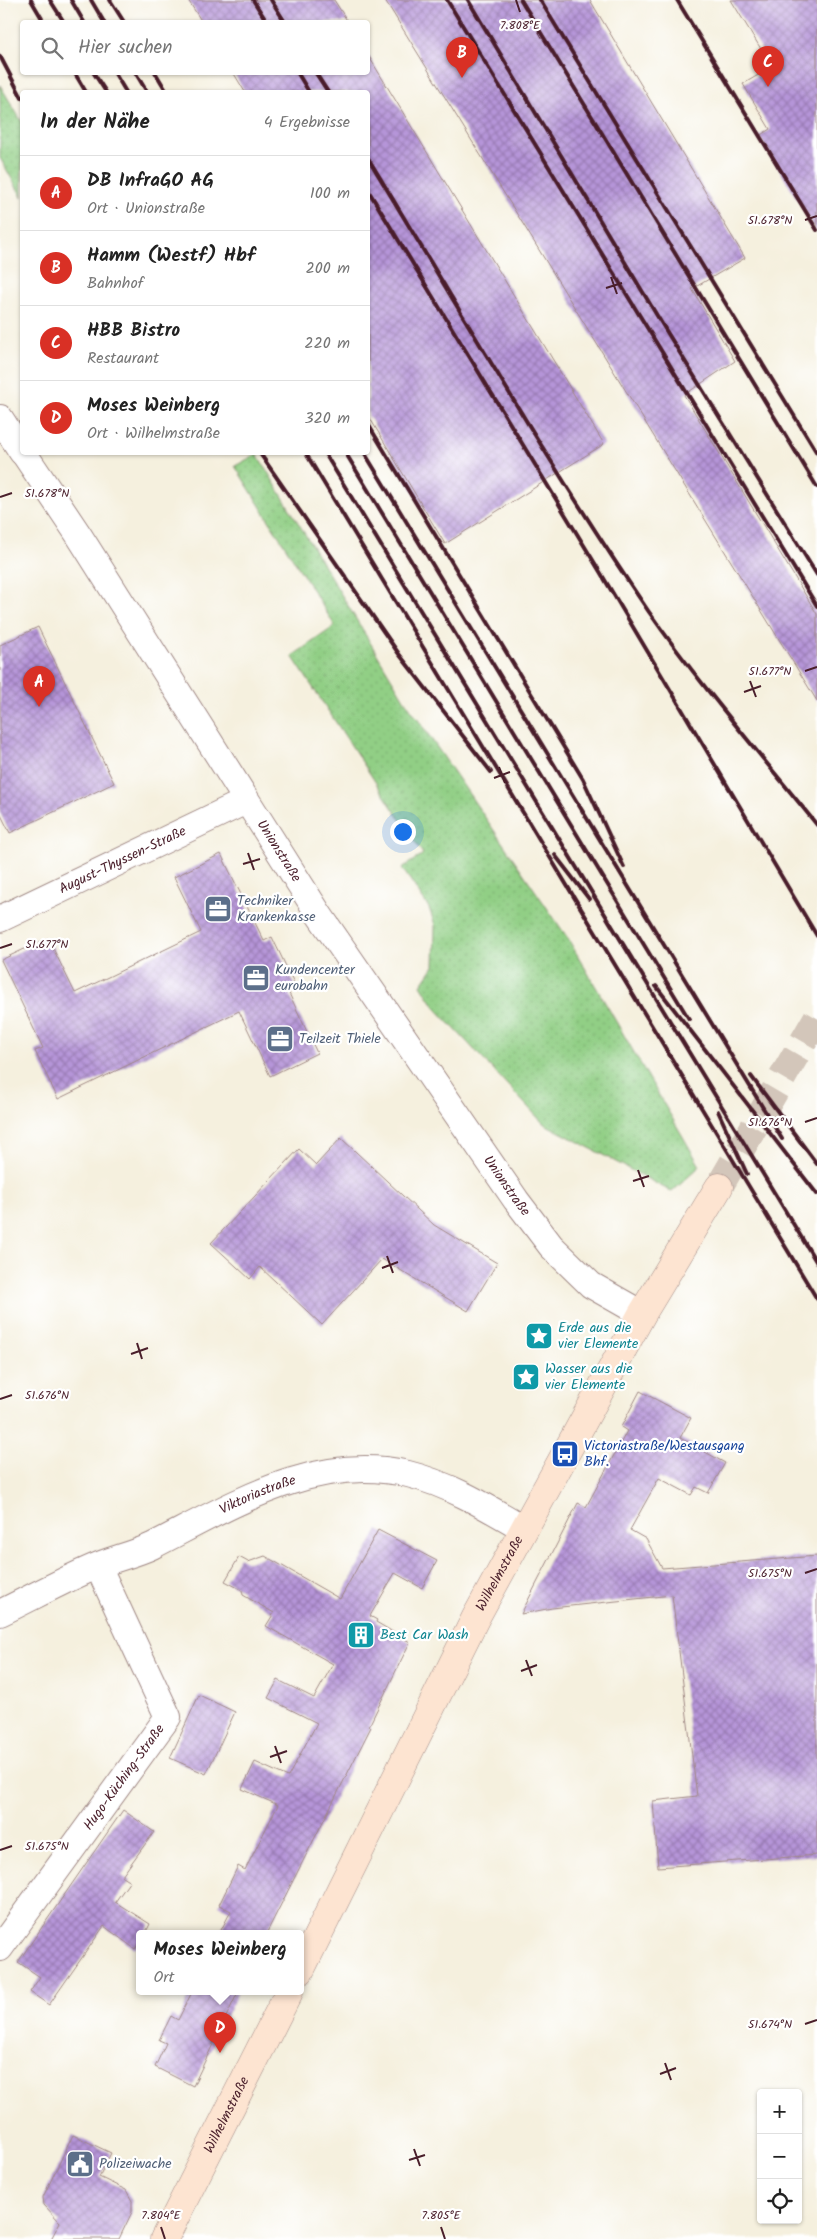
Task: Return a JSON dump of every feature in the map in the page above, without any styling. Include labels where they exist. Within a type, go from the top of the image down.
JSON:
[{"type":"main road","name":"Wilhelmstraße","points":[[304,1963],[476,1617],[523,1528],[642,1314],[719,1187]]},
{"type":"main road","name":"Wilhelmstraße","points":[[164,2239],[287,1995]]},
{"type":"street","name":"Unionstraße","points":[[0,418],[20,448]]},
{"type":"street","name":"Unionstraße","points":[[25,455],[78,534],[320,916],[551,1246],[591,1285],[642,1314]]},
{"type":"street","name":"August-Thyssen-Straße","points":[[0,919],[246,801]]},
{"type":"street","name":"Viktoriastraße","points":[[0,1613],[98,1566],[146,1549],[262,1491],[317,1472],[361,1469],[408,1474],[468,1496],[523,1528]]},
{"type":"street","name":"Hugo-Küching-Straße","points":[[0,1948],[168,1716],[98,1566]]},
{"type":"green space","points":[[0,85],[20,119],[20,193],[0,158]]},
{"type":"green space","points":[[258,455],[404,699],[567,937],[700,1166],[672,1192],[543,1123],[437,1010],[421,985],[434,966],[435,925],[429,908],[402,868],[423,854],[292,656],[335,626],[235,466]]},
{"type":"building","points":[[188,0],[334,0],[347,20],[201,20]]},
{"type":"building","points":[[385,0],[590,0],[745,258],[692,289],[735,361],[684,395],[817,614],[817,701]]},
{"type":"building","points":[[731,0],[817,0],[817,232],[759,136],[770,129],[743,84],[772,67]]},
{"type":"building","points":[[370,58],[604,444],[445,544],[370,418],[370,90],[244,90],[235,75],[370,75]]},
{"type":"building","points":[[38,627],[114,783],[10,833],[0,813],[0,645]]},
{"type":"building","points":[[221,854],[264,941],[272,937],[295,985],[287,989],[317,1053],[270,1076],[239,1011],[58,1099],[35,1051],[43,1048],[1,960],[48,938],[75,993],[201,932],[174,877]]},
{"type":"building","points":[[341,1138],[434,1225],[497,1263],[468,1311],[382,1259],[322,1325],[260,1267],[250,1279],[211,1243],[299,1149],[316,1165]]},
{"type":"building","points":[[640,1391],[691,1418],[680,1438],[725,1463],[708,1493],[696,1487],[691,1495],[659,1478],[630,1530],[646,1539],[662,1568],[817,1556],[817,1855],[658,1867],[653,1801],[697,1796],[672,1595],[552,1608],[521,1614],[578,1503],[586,1507],[627,1431],[621,1427]]},
{"type":"building","points":[[378,1530],[437,1561],[422,1588],[395,1573],[370,1616],[377,1620],[376,1622],[410,1642],[369,1726],[371,1727],[268,1930],[221,1930],[231,1911],[219,1905],[238,1866],[245,1870],[278,1805],[242,1789],[255,1762],[288,1777],[317,1723],[268,1698],[278,1680],[314,1698],[333,1664],[266,1626],[274,1613],[243,1595],[242,1590],[225,1581],[239,1557],[248,1562],[265,1556],[340,1599]]},
{"type":"building","points":[[199,1695],[235,1712],[206,1774],[170,1758]]},
{"type":"building","points":[[123,1810],[154,1832],[122,1876],[130,1881],[115,1902],[150,1924],[147,1930],[136,1930],[135,1949],[104,1926],[49,2005],[30,1992],[40,1977],[18,1962]]},
{"type":"building","points":[[190,1995],[237,1995],[193,2086],[155,2067],[166,2043],[159,2040],[171,2016],[178,2020]]},
{"type":"building","points":[[73,2135],[111,2153],[99,2177],[126,2190],[132,2201],[132,2212],[119,2239],[51,2239],[60,2222],[44,2205],[43,2197]]},
{"type":"tunnel","points":[[719,1187],[817,1018]]},
{"type":"railway","points":[[31,0],[43,20]]},
{"type":"railway","points":[[50,0],[63,20]]},
{"type":"railway","points":[[71,0],[83,20]]},
{"type":"railway","points":[[91,0],[103,20]]},
{"type":"railway","points":[[110,0],[123,20]]},
{"type":"railway","points":[[253,0],[266,20]]},
{"type":"railway","points":[[271,0],[284,20]]},
{"type":"railway","points":[[447,0],[817,606]]},
{"type":"railway","points":[[468,0],[662,324],[817,575]]},
{"type":"railway","points":[[521,0],[817,487]]},
{"type":"railway","points":[[540,0],[817,453]]},
{"type":"railway","points":[[677,0],[817,230]]},
{"type":"railway","points":[[0,56],[20,94]]},
{"type":"railway","points":[[76,75],[85,90]]},
{"type":"railway","points":[[95,75],[105,90]]},
{"type":"railway","points":[[116,75],[125,90]]},
{"type":"railway","points":[[137,75],[146,90]]},
{"type":"railway","points":[[157,75],[166,90]]},
{"type":"railway","points":[[299,75],[308,90]]},
{"type":"railway","points":[[317,75],[327,90]]},
{"type":"railway","points":[[370,161],[540,444],[649,612],[710,693],[817,825]]},
{"type":"railway","points":[[370,193],[599,570],[817,936]]},
{"type":"railway","points":[[370,427],[583,779],[624,867]]},
{"type":"railway","points":[[261,455],[399,654],[491,772]]},
{"type":"railway","points":[[307,455],[817,1299]]},
{"type":"railway","points":[[326,455],[817,1263]]},
{"type":"railway","points":[[347,455],[689,1019]]},
{"type":"railway","points":[[366,455],[782,1139]]},
{"type":"railway","points":[[555,855],[589,899]]},
{"type":"railway","points":[[656,986],[817,1194]]},
{"type":"railway","points":[[751,1076],[817,1164]]},
{"type":"railway","points":[[718,1111],[747,1174]]},
{"type":"place","name":"Hamm (Westf) Hbf","points":[[462,78]]},
{"type":"place","name":"HBB Bistro","points":[[768,87]]},
{"type":"place","name":"DB InfraGO AG","points":[[39,707]]},
{"type":"place","name":"Techniker Krankenkasse","points":[[218,909]]},
{"type":"place","name":"Kundencenter eurobahn","points":[[256,978]]},
{"type":"place","name":"Teilzeit Thiele","points":[[280,1039]]},
{"type":"place","name":"Erde aus die vier Elemente","points":[[539,1336]]},
{"type":"place","name":"Wasser aus die vier Elemente","points":[[526,1377]]},
{"type":"place","name":"Victoriastraße/Westausgang Bhf.","points":[[565,1454]]},
{"type":"place","name":"Best Car Wash","points":[[361,1635]]},
{"type":"place","name":"Moses Weinberg","points":[[220,2053]]},
{"type":"place","name":"Polizeiwache","points":[[80,2164]]}]
